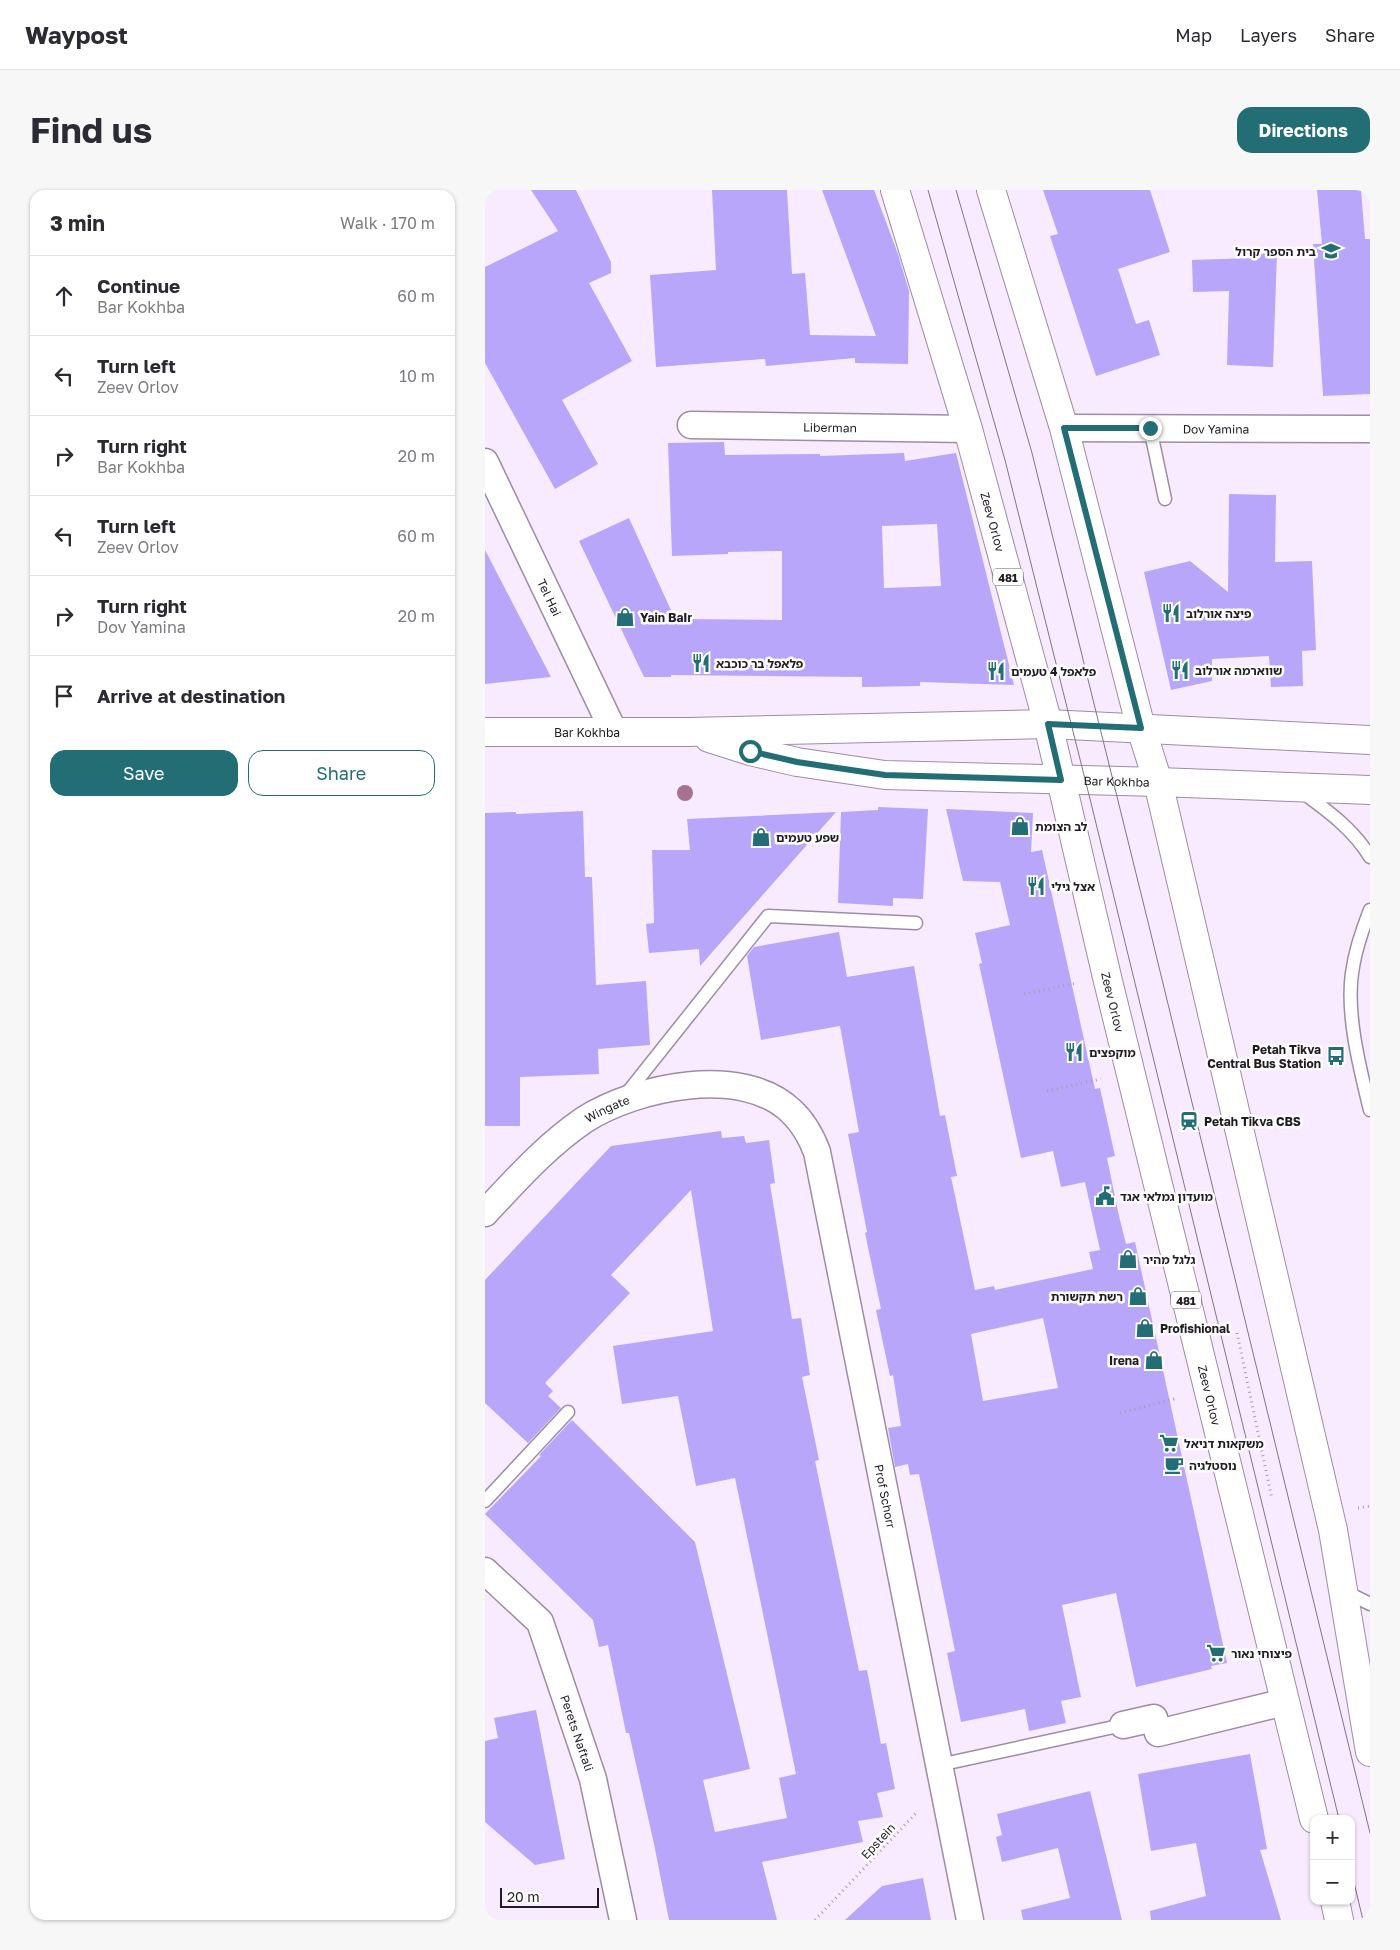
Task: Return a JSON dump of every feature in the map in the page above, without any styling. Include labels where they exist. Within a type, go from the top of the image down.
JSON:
[{"type":"main road","name":"Zeev Orlov","points":[[895,190],[969,429],[1048,724],[1107,977],[1313,1815]]},
{"type":"main road","points":[[991,190],[1064,428],[1141,728],[1158,782],[1333,1530],[1367,1710],[1370,1752]]},
{"type":"main road","name":"Bar Kokhba","points":[[485,732],[689,732],[1048,724],[1370,740]]},
{"type":"main road","name":"Bar Kokhba","points":[[689,732],[750,751],[797,762],[885,775],[1294,786],[1370,790]]},
{"type":"main road","points":[[1336,1905],[1339,1920]]},
{"type":"street","name":"Liberman","points":[[691,425],[969,429]]},
{"type":"street","name":"Dov Yamina","points":[[1064,428],[1370,429]]},
{"type":"street","name":"Tel Hai","points":[[485,462],[614,732]]},
{"type":"street","name":"Wingate","points":[[485,1213],[537,1158],[561,1136],[586,1119],[619,1103],[662,1090],[706,1085],[739,1085],[765,1094]]},
{"type":"street","name":"Prof Schorr","points":[[765,1094],[790,1110],[808,1130],[817,1152],[970,1920]]},
{"type":"street","name":"Perets Naftali","points":[[485,1571],[540,1622],[593,1779],[623,1920]]},
{"type":"street","points":[[1123,1724],[1155,1718],[1158,1733],[1285,1702]]},
{"type":"lane","points":[[1150,428],[1165,499]]},
{"type":"lane","points":[[1294,786],[1338,820],[1354,835],[1370,857]]},
{"type":"lane","points":[[1370,910],[1360,937],[1352,974],[1352,1020],[1361,1074],[1370,1110]]},
{"type":"lane","points":[[619,1103],[768,916],[916,923]]},
{"type":"lane","points":[[485,1501],[568,1412]]},
{"type":"lane","points":[[1344,1591],[1370,1604]]},
{"type":"lane","points":[[939,1765],[1123,1724]]},
{"type":"path","points":[[1024,994],[1107,977]]},
{"type":"path","points":[[1047,1090],[1131,1073]]},
{"type":"path","points":[[1237,1333],[1272,1498]]},
{"type":"path","points":[[1120,1413],[1208,1391]]},
{"type":"path","name":"Epstein","points":[[815,1920],[917,1813],[939,1765]]},
{"type":"building","points":[[531,190],[576,190],[611,262],[611,273],[589,283],[632,361],[562,400],[598,464],[555,489],[485,363],[485,267],[558,231]]},
{"type":"building","points":[[712,190],[787,190],[792,274],[805,273],[810,335],[876,336],[822,190],[874,190],[898,254],[909,291],[908,364],[855,363],[855,358],[766,366],[765,359],[656,367],[650,275],[716,270]]},
{"type":"building","points":[[1043,190],[1150,190],[1170,252],[1118,269],[1136,324],[1149,320],[1160,355],[1096,376],[1050,236],[1058,234]]},
{"type":"building","name":"בית הספר קרול","points":[[1317,190],[1361,190],[1365,239],[1370,239],[1370,394],[1323,396],[1313,244],[1322,244]]},
{"type":"building","points":[[1277,253],[1273,367],[1227,365],[1229,291],[1193,292],[1192,260],[1251,258],[1250,254]]},
{"type":"building","points":[[724,442],[725,455],[820,454],[820,456],[904,453],[905,461],[956,453],[1014,685],[920,682],[920,686],[862,687],[862,677],[671,675],[671,677],[644,677],[579,541],[629,518],[675,619],[782,620],[782,551],[672,556],[668,443]],"holes":[[[937,524],[941,586],[884,588],[882,526]]]},
{"type":"building","points":[[1229,494],[1276,495],[1275,562],[1312,561],[1316,650],[1302,651],[1303,686],[1271,687],[1269,656],[1212,659],[1212,681],[1171,690],[1144,572],[1190,561],[1228,592]]},
{"type":"building","points":[[485,550],[551,677],[485,684]]},
{"type":"building","points":[[878,807],[928,809],[923,899],[893,898],[893,906],[838,903],[841,812],[878,810]]},
{"type":"building","points":[[946,809],[1033,813],[1031,852],[1042,850],[1095,1089],[1100,1088],[1115,1156],[1107,1158],[1119,1216],[1126,1244],[1135,1242],[1227,1663],[1211,1666],[1212,1669],[1136,1687],[1116,1593],[1062,1605],[1081,1697],[1061,1701],[1066,1723],[1029,1731],[1025,1709],[961,1722],[947,1653],[955,1651],[919,1474],[910,1475],[908,1464],[895,1467],[888,1428],[901,1426],[893,1375],[890,1376],[876,1310],[881,1309],[865,1233],[867,1232],[848,1134],[859,1132],[840,1026],[761,1040],[747,956],[754,947],[839,932],[847,977],[914,966],[940,1116],[945,1115],[957,1176],[951,1177],[975,1290],[994,1286],[995,1290],[1093,1269],[1089,1252],[1100,1250],[1085,1182],[1061,1187],[1053,1151],[1021,1158],[979,964],[982,963],[975,933],[1010,925],[1000,882],[963,881]],"holes":[[[1043,1318],[1058,1388],[983,1401],[971,1334]]]},
{"type":"building","points":[[583,811],[585,877],[592,877],[596,985],[646,981],[650,1045],[598,1049],[599,1074],[520,1077],[520,1126],[485,1126],[485,813],[516,812],[516,814]]},
{"type":"building","points":[[836,812],[700,966],[699,949],[649,953],[646,924],[654,923],[652,850],[690,850],[687,819]]},
{"type":"building","points":[[721,1131],[722,1138],[744,1136],[746,1143],[769,1140],[775,1183],[770,1184],[792,1319],[801,1318],[810,1375],[802,1377],[819,1460],[815,1461],[859,1671],[867,1670],[881,1744],[886,1743],[895,1789],[877,1793],[883,1817],[858,1821],[863,1842],[762,1862],[777,1920],[669,1920],[654,1844],[629,1733],[626,1733],[608,1645],[599,1647],[593,1620],[485,1514],[541,1456],[539,1455],[572,1420],[695,1542],[750,1769],[703,1780],[715,1832],[787,1818],[779,1778],[796,1774],[735,1478],[696,1486],[678,1396],[622,1404],[613,1346],[713,1331],[691,1190],[611,1275],[630,1293],[545,1383],[553,1391],[548,1396],[561,1408],[528,1443],[485,1403],[485,1280],[611,1146]]},
{"type":"building","points":[[536,1710],[565,1859],[535,1865],[485,1822],[485,1741],[498,1738],[494,1718]]},
{"type":"building","points":[[1250,1754],[1267,1849],[1260,1850],[1281,1920],[1151,1920],[1150,1911],[1206,1896],[1196,1843],[1151,1851],[1138,1774]]},
{"type":"building","points":[[1090,1791],[1122,1920],[1023,1920],[1021,1910],[1070,1898],[1058,1848],[1002,1862],[996,1837],[1002,1835],[997,1814]]},
{"type":"building","points":[[923,1878],[931,1920],[845,1920],[882,1886]]},
{"type":"tram line","points":[[928,190],[1005,460],[1092,807],[1338,1815]]},
{"type":"tram line","points":[[956,190],[1032,453],[1370,1833]]},
{"type":"tram line","points":[[1355,1887],[1363,1920]]},
{"type":"place","name":"בית הספר קרול","points":[[1331,251]]},
{"type":"place","name":"פיצה אורלוב","points":[[1171,613]]},
{"type":"place","name":"Yain BaIr","points":[[625,617]]},
{"type":"place","name":"פלאפל בר כוכבא","points":[[701,663]]},
{"type":"place","name":"שווארמה אורלוב","points":[[1180,670]]},
{"type":"place","name":"פלאפל 4 טעמים","points":[[996,671]]},
{"type":"place","name":"לב הצומת","points":[[1020,826]]},
{"type":"place","name":"שפע טעמים","points":[[761,837]]},
{"type":"place","name":"אצל גילי","points":[[1036,886]]},
{"type":"place","name":"מוקפצים","points":[[1074,1052]]},
{"type":"place","name":"Petah Tikva Central Bus Station","points":[[1336,1056]]},
{"type":"place","name":"Petah Tikva CBS","points":[[1189,1121]]},
{"type":"place","name":"מועדון גמלאי אגד","points":[[1105,1196]]},
{"type":"place","name":"גלגל מהיר","points":[[1128,1259]]},
{"type":"place","name":"רשת תקשורת","points":[[1138,1296]]},
{"type":"place","name":"Profishional","points":[[1145,1328]]},
{"type":"place","name":"Irena","points":[[1154,1360]]},
{"type":"place","name":"משקאות דניאל","points":[[1169,1443]]},
{"type":"place","name":"נוסטלגיה","points":[[1174,1465]]},
{"type":"place","name":"פיצוחי נאור","points":[[1216,1653]]},
{"type":"route","points":[[750,751],[797,762],[885,775],[1061,780],[1048,724],[1141,728],[1064,428],[1150,428]]}]
